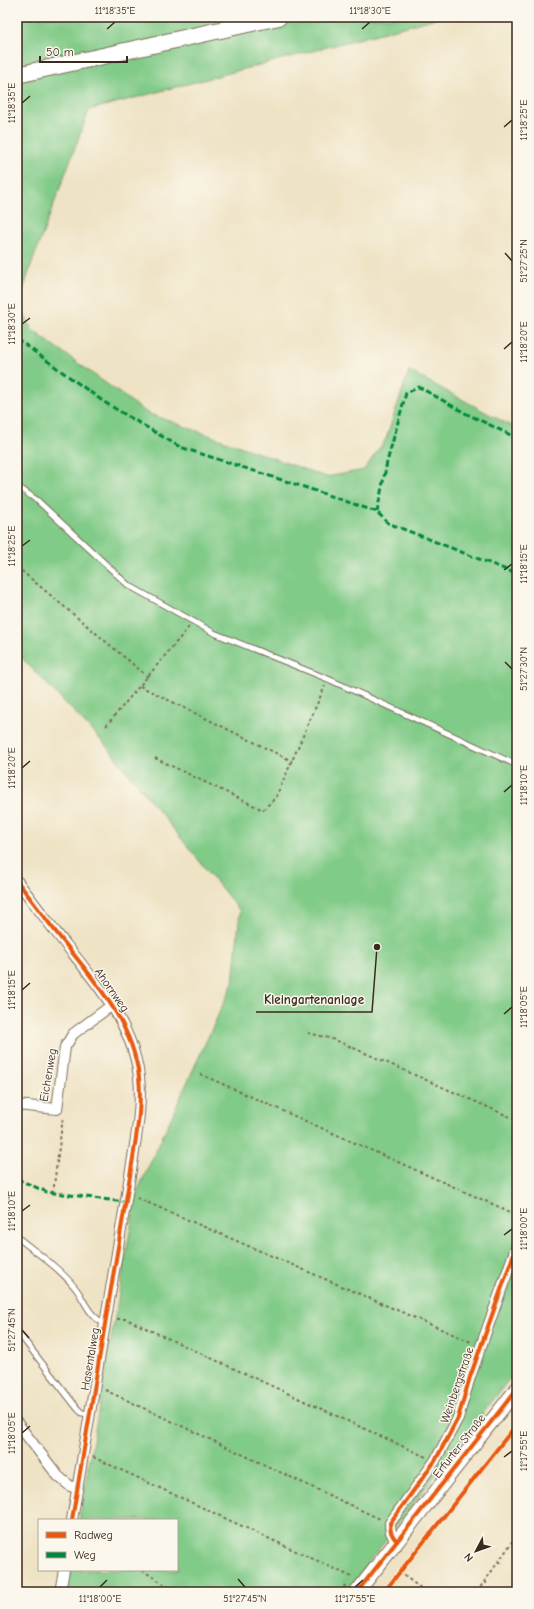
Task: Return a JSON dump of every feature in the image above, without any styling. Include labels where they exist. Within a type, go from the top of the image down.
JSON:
[{"type":"main road","points":[[17,75],[279,17]]},
{"type":"main road","name":"Erfurter Straße","points":[[357,1592],[517,1389]]},
{"type":"street","name":"Ahornweg","points":[[17,881],[112,1005],[122,1021],[129,1038],[135,1058],[140,1089],[139,1121],[126,1198]]},
{"type":"street","name":"Eichenweg","points":[[17,1105],[57,1109],[66,1047],[69,1040],[73,1034],[112,1005]]},
{"type":"street","name":"Hasentalweg","points":[[72,1519],[90,1414],[96,1388],[126,1198]]},
{"type":"street","name":"Weinbergstraße","points":[[390,1523],[434,1461],[458,1418],[481,1346],[517,1245]]},
{"type":"street","points":[[17,1423],[58,1476],[70,1486],[77,1488]]},
{"type":"street","points":[[390,1523],[390,1531],[397,1541]]},
{"type":"street","points":[[60,1592],[64,1571]]},
{"type":"lane","points":[[17,486],[38,500],[128,585],[214,633],[328,680],[517,765]]},
{"type":"lane","points":[[17,1237],[56,1268],[77,1291],[93,1316],[100,1322],[107,1321]]},
{"type":"lane","points":[[17,1331],[77,1408],[82,1413],[90,1414]]},
{"type":"path","points":[[17,567],[148,677]]},
{"type":"path","points":[[106,726],[194,621]]},
{"type":"path","points":[[155,758],[263,810],[276,797],[328,680]]},
{"type":"path","points":[[140,686],[292,761]]},
{"type":"path","points":[[308,1033],[340,1042],[517,1120]]},
{"type":"path","points":[[200,1074],[517,1215]]},
{"type":"path","points":[[53,1193],[65,1104],[58,1100]]},
{"type":"path","points":[[126,1198],[140,1199],[481,1346]]},
{"type":"path","points":[[107,1321],[126,1319],[434,1461]]},
{"type":"path","points":[[96,1388],[390,1523]]},
{"type":"path","points":[[84,1454],[352,1577]]},
{"type":"path","points":[[477,1592],[513,1541],[517,1544]]},
{"type":"path","points":[[498,1561],[503,1565]]},
{"type":"path","points":[[144,1571],[176,1592]]},
{"type":"path","points":[[399,1572],[426,1592]]},
{"type":"path","points":[[484,1582],[489,1585]]},
{"type":"green space","points":[[441,17],[89,110],[30,268],[19,304],[32,330],[147,413],[326,477],[364,470],[386,439],[409,371],[517,429],[517,1369],[346,1592],[67,1592],[70,1571],[178,1571],[178,1519],[79,1519],[137,1192],[233,983],[240,911],[103,742],[17,653],[17,18]]},
{"type":"marked path","points":[[17,339],[104,402],[180,447],[377,512],[388,523],[517,574]]},
{"type":"marked path","points":[[377,512],[387,462],[406,393],[419,387],[465,413],[517,438]]},
{"type":"marked path","points":[[17,1179],[47,1192],[125,1202]]},
{"type":"cycle path","points":[[17,881],[102,991],[122,1023],[130,1040],[140,1087],[133,1158],[72,1519]]},
{"type":"cycle path","points":[[397,1541],[391,1533],[390,1523],[435,1461],[458,1418],[470,1377],[517,1245]]},
{"type":"cycle path","points":[[357,1592],[517,1389]]},
{"type":"cycle path","points":[[384,1592],[517,1424]]},
{"type":"place","name":"Kleingartenanlage","points":[[377,947]]}]
